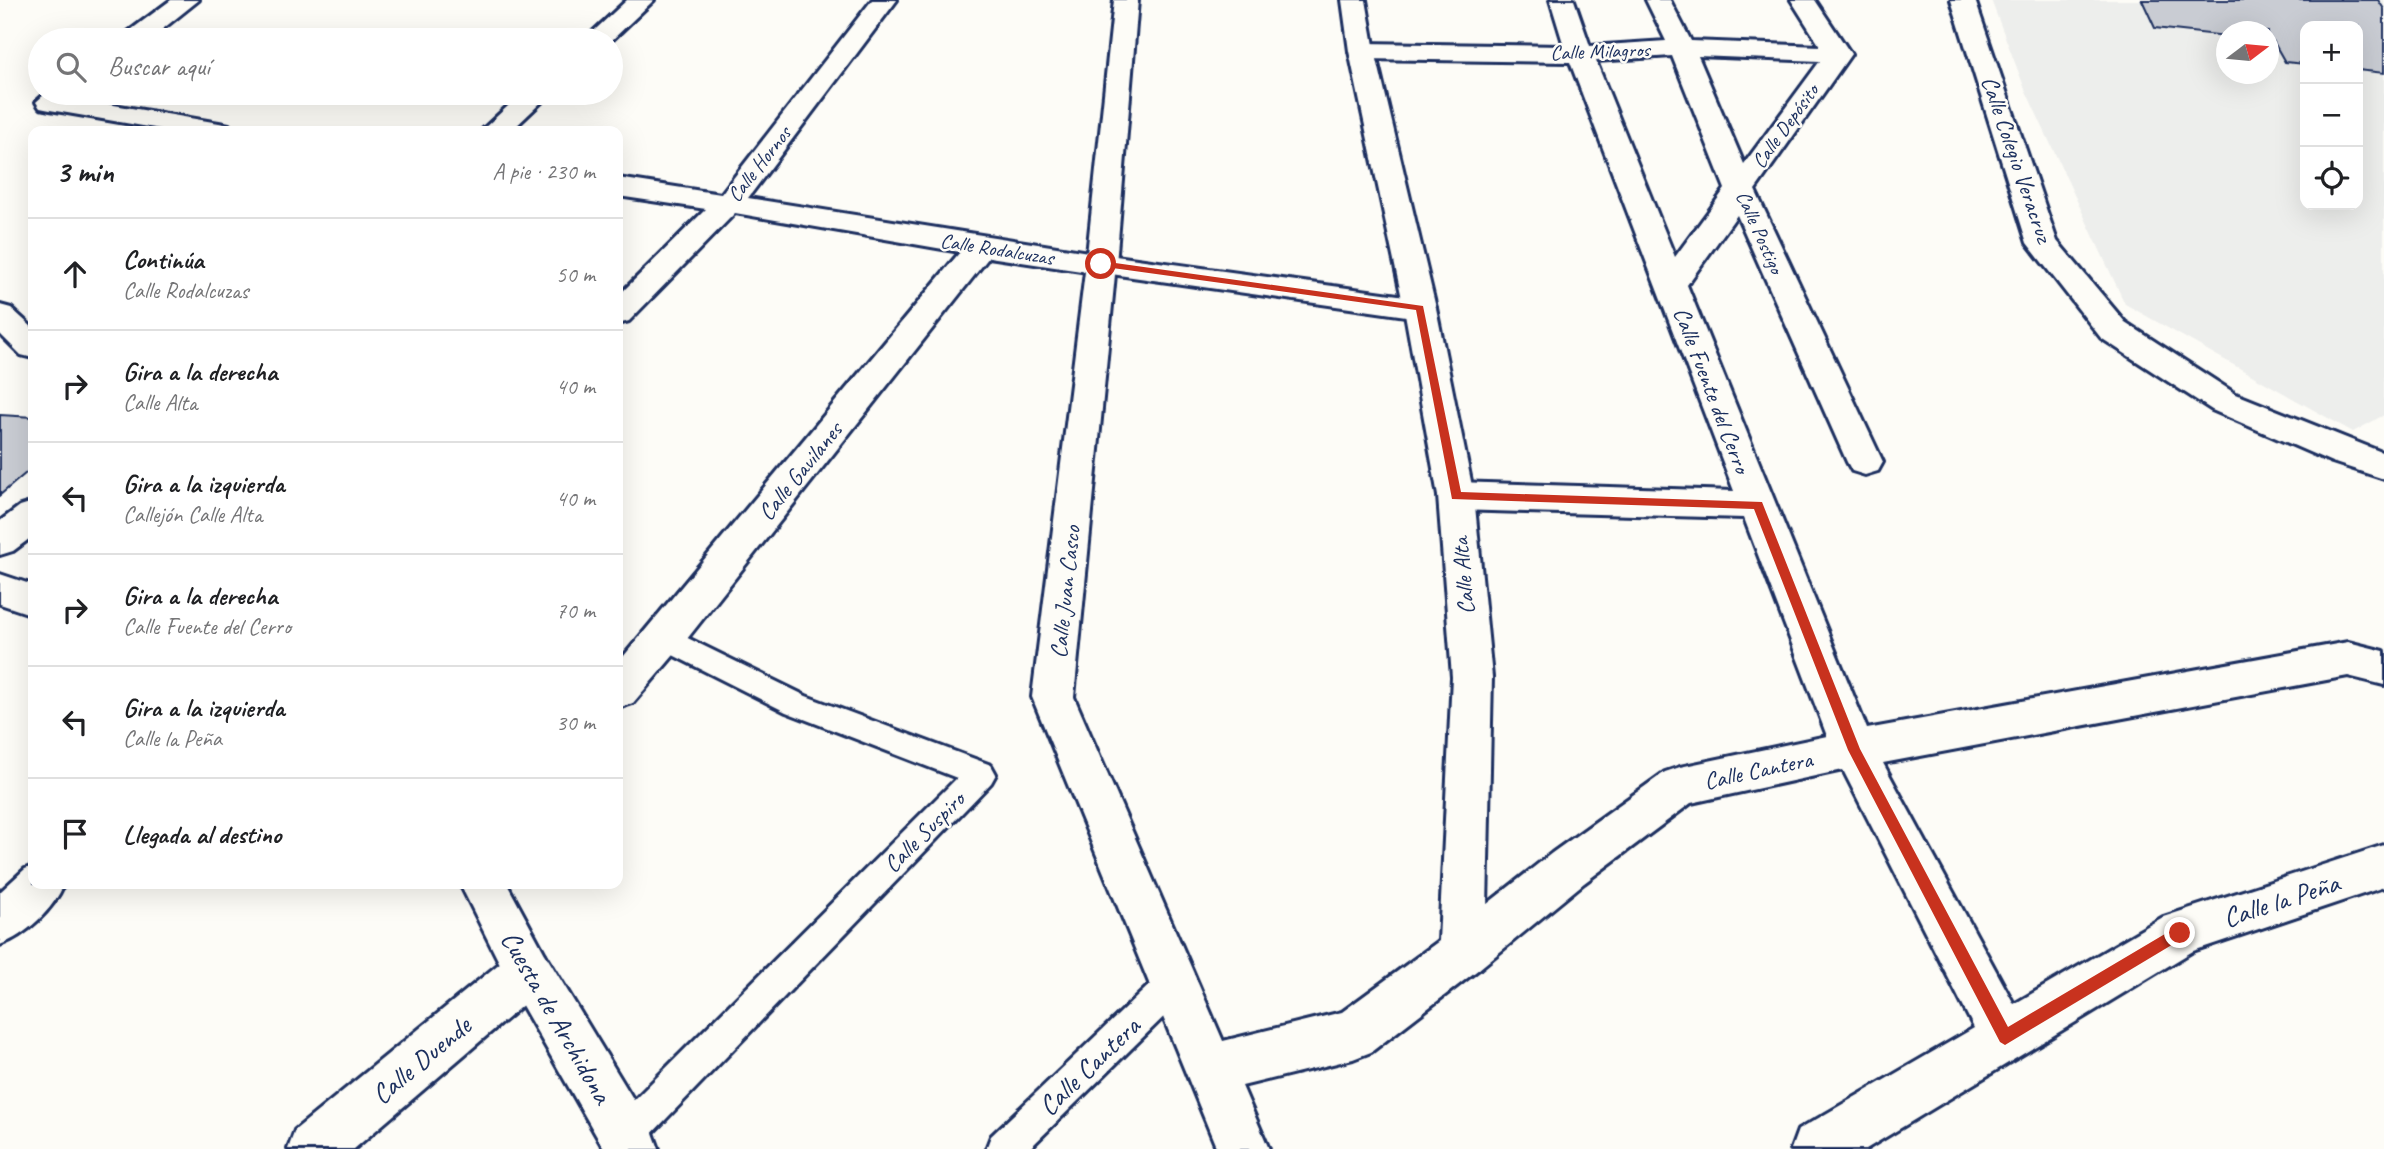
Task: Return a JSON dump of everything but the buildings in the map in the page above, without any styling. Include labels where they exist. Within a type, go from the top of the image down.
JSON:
[{"type":"street","points":[[149,28],[187,0]]},
{"type":"street","points":[[610,28],[642,0]]},
{"type":"street","name":"Calle Hornos","points":[[623,309],[730,202],[886,0]]},
{"type":"street","name":"Calle Juan Casco","points":[[1126,0],[1101,264],[1053,697],[1243,1149]]},
{"type":"street","name":"Calle Alta","points":[[1354,0],[1362,51],[1420,308],[1456,496],[1472,677],[1462,953]]},
{"type":"street","name":"Calle Fuente del Cerro","points":[[1562,0],[1580,54],[1854,750],[2005,1037]]},
{"type":"street","name":"Calle Postigo","points":[[1658,0],[1682,48],[1740,188],[1865,462]]},
{"type":"street","points":[[1803,0],[1838,54]]},
{"type":"street","name":"Calle Colegio Veracruz","points":[[1963,0],[2042,243],[2113,330],[2224,402],[2345,453],[2384,466]]},
{"type":"street","name":"Calle Milagros","points":[[1362,51],[1580,54],[1682,48],[1838,54]]},
{"type":"street","name":"Calle Depósito","points":[[1671,285],[1838,54]]},
{"type":"street","points":[[67,105],[190,126]]},
{"type":"street","points":[[501,126],[524,105]]},
{"type":"street","name":"Calle Rodalcuzas","points":[[623,188],[730,202],[980,248],[1420,308]]},
{"type":"street","name":"Calle Gavilanes","points":[[623,685],[665,638],[980,248]]},
{"type":"street","points":[[1456,496],[1758,505]]},
{"type":"street","points":[[0,541],[28,520]]},
{"type":"street","points":[[0,555],[28,534]]},
{"type":"street","points":[[0,589],[28,598]]},
{"type":"street","name":"Calle Cantera","points":[[1210,1069],[1353,1034],[1462,953],[1568,868],[1680,786],[1854,750],[2348,659],[2384,668]]},
{"type":"street","name":"Calle la Peña","points":[[1817,1149],[2180,933],[2384,866]]},
{"type":"street","points":[[0,923],[36,889]]},
{"type":"street","name":"Cuesta de Archidona","points":[[486,889],[528,970],[629,1142]]},
{"type":"street","name":"Calle Duende","points":[[314,1149],[528,970]]},
{"type":"lane","name":"Calle Suspiro","points":[[629,1142],[981,774],[796,704],[665,638]]},
{"type":"lane","name":"Calle Cantera","points":[[1004,1149],[1174,984]]},
{"type":"shaded area","points":[[1991,0],[2384,0],[2384,415],[2353,432],[2125,304],[2025,89]]},
{"type":"route","points":[[1101,264],[1420,308],[1456,496],[1758,505],[1854,750],[2005,1037],[2180,933]]}]
